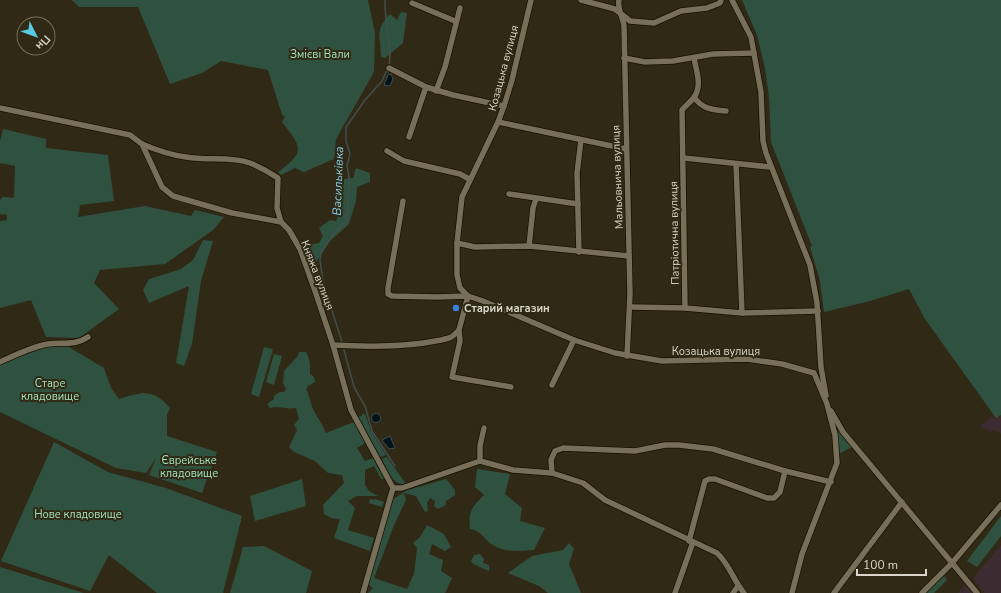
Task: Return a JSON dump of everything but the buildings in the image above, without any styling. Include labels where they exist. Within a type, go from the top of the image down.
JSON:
[{"type":"street","name":"Козацька вулиця","points":[[531,0],[516,66],[504,106],[498,122],[469,179],[462,197],[457,243],[457,275],[460,288],[468,296],[483,300],[574,340],[599,349],[627,356],[662,361],[747,359],[782,364],[814,373]]},
{"type":"street","points":[[581,0],[615,9],[630,21],[654,23],[681,11],[707,8],[720,3],[721,0]]},
{"type":"street","name":"Мальовнича вулиця","points":[[619,0],[619,9],[623,16],[630,256],[630,307],[627,356]]},
{"type":"street","points":[[732,0],[751,37],[761,92],[763,141],[770,167],[810,265],[818,312],[821,367],[827,404],[835,435],[837,462],[831,482],[802,554],[792,593]]},
{"type":"street","points":[[412,3],[455,21]]},
{"type":"street","points":[[436,91],[445,67],[455,21],[460,8]]},
{"type":"street","points":[[624,58],[645,62],[694,58],[713,54],[754,53]]},
{"type":"street","name":"Патріотична вулиця","points":[[685,308],[684,158],[682,110],[694,97],[698,88],[698,78],[694,58]]},
{"type":"street","points":[[388,68],[436,91],[504,106]]},
{"type":"street","points":[[409,137],[426,87]]},
{"type":"street","points":[[694,97],[706,108],[726,111]]},
{"type":"street","points":[[0,108],[130,135],[142,144],[161,152],[186,157],[233,160],[249,163],[278,178],[277,208],[281,222],[232,213],[174,196],[162,187],[142,144]]},
{"type":"street","points":[[498,122],[626,149]]},
{"type":"street","points":[[579,252],[577,173],[581,140]]},
{"type":"street","points":[[387,151],[404,161],[460,174],[469,179]]},
{"type":"street","points":[[684,158],[770,167]]},
{"type":"street","points":[[736,164],[742,312]]},
{"type":"street","points":[[509,194],[578,204]]},
{"type":"street","points":[[529,246],[533,208],[536,199]]},
{"type":"street","points":[[403,201],[388,294],[392,296],[437,298],[468,296],[459,330],[460,340],[452,377],[511,387]]},
{"type":"street","name":"Княжа вулиця","points":[[281,222],[289,230],[300,249],[333,345],[351,410],[393,488]]},
{"type":"street","points":[[457,243],[475,247],[529,246],[630,256]]},
{"type":"street","points":[[630,307],[685,308],[742,312],[818,312]]},
{"type":"street","points":[[333,345],[386,346],[451,337],[459,330]]},
{"type":"street","points":[[0,362],[37,347],[48,344],[77,343],[88,337]]},
{"type":"street","points":[[552,384],[574,340]]},
{"type":"street","points":[[814,373],[817,375],[820,373],[821,367]]},
{"type":"street","points":[[814,373],[827,404],[842,432],[977,593]]},
{"type":"street","points":[[480,462],[480,446],[484,428]]},
{"type":"street","points":[[835,435],[839,430],[842,432]]},
{"type":"street","points":[[552,474],[551,460],[555,450],[563,448],[635,451],[665,445],[713,449],[785,471],[831,482]]},
{"type":"street","points":[[363,593],[393,488],[402,488],[480,462],[513,470],[552,474],[583,483],[605,500],[651,520],[691,542],[711,550],[723,558],[738,586],[744,593]]},
{"type":"street","points":[[675,593],[691,542],[705,481],[715,479],[767,498],[774,498],[780,492],[785,471]]},
{"type":"street","points":[[834,593],[902,502]]},
{"type":"street","points":[[922,593],[952,564],[1001,505]]},
{"type":"street","points":[[733,593],[738,586]]},
{"type":"shaded area","points":[[992,416],[995,419],[1001,416],[1001,434],[993,430],[990,432],[980,426]]},
{"type":"shaded area","points":[[1001,545],[1001,593],[984,593],[973,578]]},
{"type":"shaded area","points":[[968,584],[975,593],[958,593],[964,586]]},
{"type":"green space","name":"Змієві Вали","points":[[72,0],[368,0],[375,33],[374,72],[336,139],[334,159],[304,172],[295,168],[281,175],[278,172],[293,159],[297,154],[298,149],[294,138],[282,122],[285,117],[282,115],[268,70],[221,61],[202,73],[170,84],[138,7],[79,7]]},
{"type":"green space","points":[[742,0],[1001,0],[1001,415],[996,418],[925,319],[909,289],[870,301],[824,312],[820,281],[810,247],[812,246],[771,142],[769,98],[765,68],[757,35]]},
{"type":"green space","points":[[401,12],[407,13],[403,43],[385,58],[381,57],[380,30],[382,25],[390,14],[397,20]]},
{"type":"green space","points":[[3,129],[46,139],[46,148],[108,155],[114,201],[80,205],[78,217],[145,206],[191,216],[195,210],[224,217],[213,230],[165,264],[100,270],[94,283],[119,309],[79,338],[46,337],[31,300],[0,308],[0,221],[7,220],[7,215],[0,214],[0,200],[3,197],[14,198],[15,166],[0,163],[0,141]]},
{"type":"green space","points":[[356,168],[370,173],[370,182],[357,187],[356,201],[349,224],[330,241],[315,264],[311,264],[307,261],[305,249],[309,245],[319,243],[323,236],[319,228],[330,220],[336,221],[342,205],[340,184],[343,179],[353,178]]},
{"type":"green space","points":[[203,240],[213,241],[201,281],[192,344],[184,366],[176,363],[189,286],[149,303],[143,290],[149,279],[181,269],[193,260]]},
{"type":"green space","points":[[49,346],[67,346],[104,368],[111,388],[119,399],[141,393],[147,393],[158,397],[170,408],[167,415],[167,436],[217,452],[202,493],[149,475],[156,458],[146,473],[116,468],[0,412],[0,364]]},
{"type":"green space","points":[[264,347],[273,349],[259,397],[251,394]]},
{"type":"green space","points":[[299,352],[306,352],[309,358],[310,374],[314,377],[315,382],[306,389],[314,410],[326,433],[354,422],[365,443],[357,448],[365,461],[373,458],[385,478],[381,479],[374,466],[365,470],[365,485],[369,491],[378,496],[357,496],[348,501],[355,508],[348,530],[374,538],[370,551],[334,538],[340,519],[331,518],[324,514],[323,505],[344,483],[342,475],[328,473],[315,461],[294,452],[289,447],[297,430],[294,425],[299,419],[296,408],[270,408],[267,404],[274,399],[274,396],[280,392],[284,392],[286,389],[283,383],[284,371],[297,357]]},
{"type":"green space","points":[[274,354],[282,356],[274,385],[266,382]]},
{"type":"green space","points":[[362,414],[365,414],[371,431],[386,455],[380,457],[358,417],[362,416]]},
{"type":"green space","points":[[839,430],[854,446],[837,455],[836,432]]},
{"type":"green space","name":"Нове кладовище","points":[[54,442],[108,472],[166,488],[242,516],[223,593],[157,593],[109,555],[90,591],[1,561]]},
{"type":"green space","points":[[387,457],[406,484],[397,482],[391,476],[382,459]]},
{"type":"green space","points":[[477,469],[510,474],[505,494],[522,508],[520,521],[545,528],[534,550],[506,550],[495,546],[480,533],[470,529],[470,513],[476,503],[484,495],[475,487]]},
{"type":"green space","points":[[302,479],[306,506],[255,521],[250,496]]},
{"type":"green space","points":[[446,479],[455,490],[455,495],[446,501],[446,505],[438,509],[434,506],[435,501],[430,498],[427,503],[428,511],[425,512],[416,496],[404,493],[406,500],[394,525],[374,578],[407,589],[414,574],[417,548],[413,543],[420,537],[427,525],[444,534],[451,547],[445,551],[432,544],[429,554],[443,560],[441,571],[452,578],[445,593],[368,593],[373,588],[368,584],[393,499],[408,490]]},
{"type":"green space","points":[[370,499],[384,502],[382,507],[369,503]]},
{"type":"green space","points":[[1001,516],[1001,536],[977,567],[967,561]]},
{"type":"green space","points":[[569,543],[574,549],[569,564],[581,593],[548,593],[539,586],[508,573],[532,556],[563,550]]},
{"type":"green space","points":[[264,546],[312,571],[306,593],[230,593],[243,547]]},
{"type":"green space","points":[[480,554],[484,559],[483,563],[489,565],[489,571],[473,564],[471,561],[474,555]]},
{"type":"green space","points":[[0,567],[84,593],[0,593]]},
{"type":"green space","points":[[944,576],[947,580],[934,593],[926,593]]},
{"type":"water","points":[[391,74],[393,79],[390,86],[384,85],[388,75]]},
{"type":"water","points":[[376,413],[381,418],[376,423],[371,418]]},
{"type":"water","points":[[390,436],[395,448],[389,449],[382,440]]},
{"type":"waterway","name":"Васильківка","points":[[385,0],[390,50],[389,66]]},
{"type":"waterway","name":"Васильківка","points":[[342,342],[323,282],[320,260],[321,252],[334,233],[346,221],[348,212],[349,177],[347,165],[350,154],[346,141],[346,127],[365,100],[382,81],[387,70]]},
{"type":"waterway","name":"Васильківка","points":[[344,350],[354,387],[365,406],[372,431],[395,466]]},
{"type":"place","name":"Старий магазин","points":[[456,308]]},
{"type":"park label","name":"Старе кладовище","points":[[50,389]]},
{"type":"park label","name":"Єврейське кладовище","points":[[189,466]]}]
